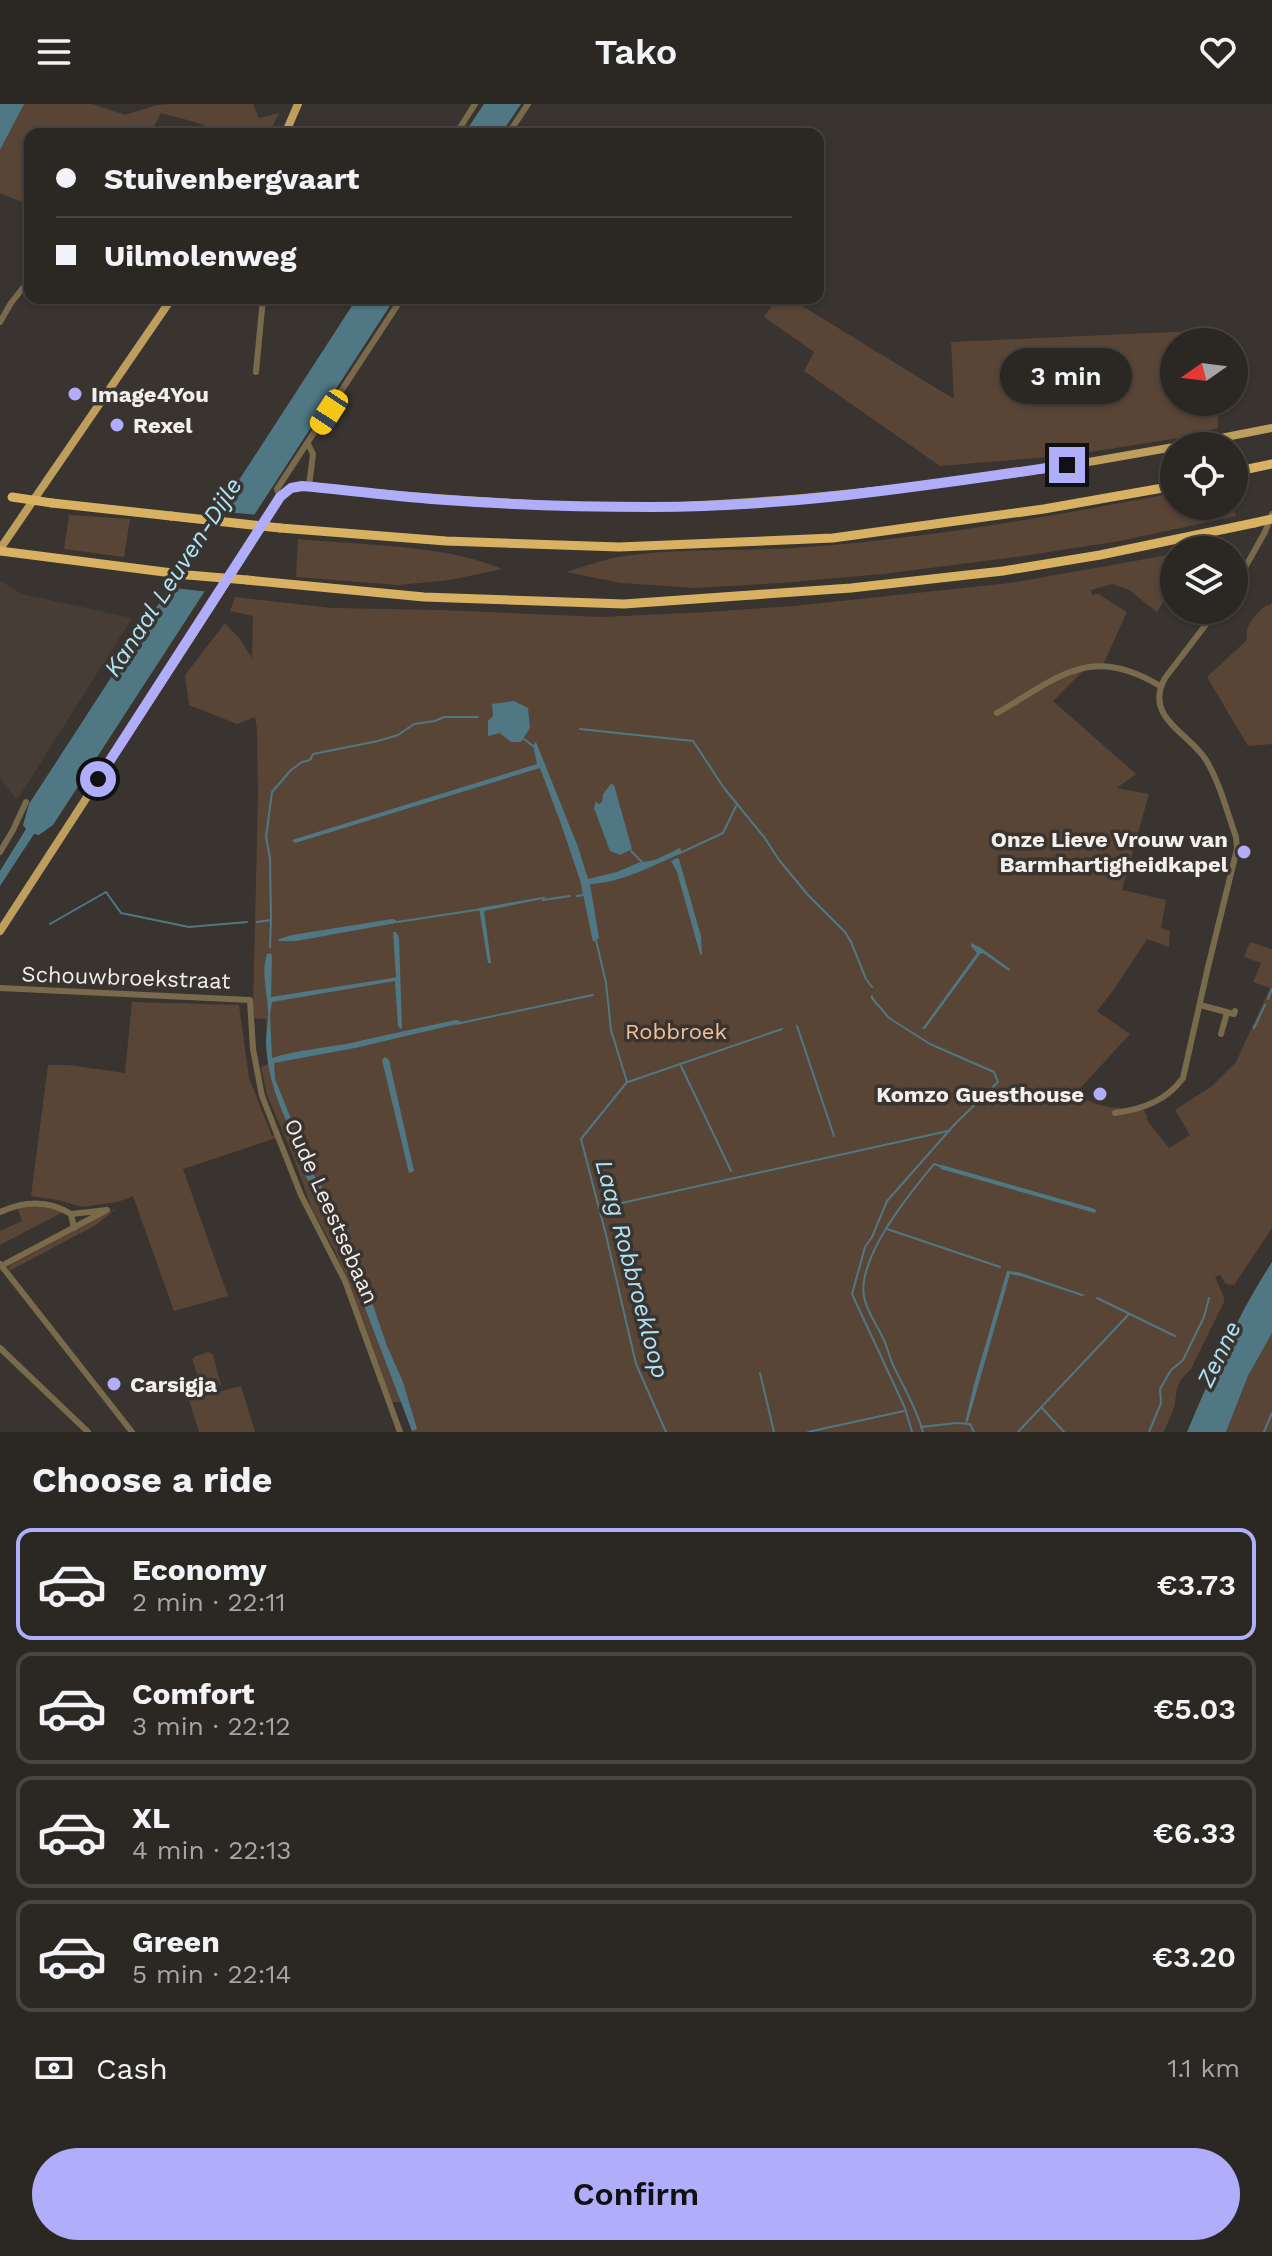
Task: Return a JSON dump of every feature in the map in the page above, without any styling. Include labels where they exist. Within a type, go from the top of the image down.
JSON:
[{"type":"highway","points":[[1248,470],[1272,464]]},
{"type":"highway","points":[[0,496],[280,528],[446,541],[619,547],[833,538],[1044,509],[1160,488]]},
{"type":"highway","points":[[0,550],[126,568],[424,597],[624,604],[851,588],[1003,571],[1100,555],[1254,523],[1272,516]]},
{"type":"main road","points":[[288,128],[298,104]]},
{"type":"main road","points":[[0,550],[168,304]]},
{"type":"main road","points":[[1248,433],[1272,428]]},
{"type":"main road","points":[[0,931],[280,497],[291,488],[309,486],[443,500],[533,505],[654,507],[737,503],[917,486],[1160,449]]},
{"type":"street","points":[[460,128],[475,104]]},
{"type":"street","points":[[512,128],[528,104]]},
{"type":"street","points":[[0,322],[24,287]]},
{"type":"street","points":[[256,372],[262,304]]},
{"type":"street","points":[[280,497],[277,489],[398,304]]},
{"type":"street","points":[[308,444],[313,454],[309,486]]},
{"type":"street","points":[[1248,562],[1272,516]]},
{"type":"street","points":[[1115,1113],[1141,1108],[1160,1100],[1173,1091],[1183,1078],[1238,844],[1206,759],[1167,722],[1160,700],[1160,686],[1206,624]]},
{"type":"street","points":[[997,713],[1078,668],[1097,665],[1130,670],[1160,686]]},
{"type":"street","points":[[0,852],[26,802]]},
{"type":"street","name":"Schouwbroekstraat","points":[[0,988],[250,1000]]},
{"type":"street","name":"Oude Leestsebaan","points":[[250,1000],[257,1076],[265,1103],[306,1205],[345,1281],[400,1432]]},
{"type":"street","points":[[1200,1005],[1227,1013],[1234,1014],[1235,1011]]},
{"type":"street","points":[[1221,1034],[1227,1013]]},
{"type":"street","points":[[0,1212],[15,1205],[34,1204],[56,1205],[71,1214],[107,1210],[1,1265],[130,1429]]},
{"type":"street","points":[[71,1214],[74,1228]]},
{"type":"street","points":[[0,1348],[88,1432]]},
{"type":"shaded area","points":[[0,581],[22,594],[132,618],[17,800],[0,779]]},
{"type":"green space","points":[[23,104],[92,104],[125,115],[157,105],[253,104],[259,118],[279,113],[272,128],[212,128],[161,113],[153,128],[24,128],[24,203],[0,193],[0,150]]},
{"type":"green space","points":[[773,304],[799,304],[954,399],[951,342],[1160,333],[1160,416],[1218,416],[1218,428],[1202,432],[1160,432],[1160,441],[1072,455],[940,466],[804,371],[814,352],[764,317]]},
{"type":"green space","points":[[1160,496],[1160,520],[1217,520],[1120,541],[1016,557],[781,583],[695,588],[621,583],[566,572],[612,558],[641,554],[853,543],[1037,518]]},
{"type":"green space","points":[[69,515],[130,519],[124,557],[64,549]]},
{"type":"green space","points":[[298,539],[430,551],[480,561],[502,569],[450,580],[398,585],[296,577]]},
{"type":"green space","name":"Robbroek","points":[[1160,556],[1160,607],[1157,612],[1129,590],[1112,584],[1091,590],[1092,595],[1098,594],[1127,612],[1101,669],[1084,670],[1053,701],[1136,774],[1117,788],[1149,794],[1122,890],[1166,900],[1161,928],[1170,931],[1169,947],[1147,939],[1097,1011],[1130,1034],[1076,1093],[1090,1102],[1107,1107],[1141,1106],[1146,1119],[1169,1148],[1190,1135],[1175,1110],[1211,1087],[1236,1062],[1270,988],[1253,982],[1261,963],[1244,957],[1250,942],[1272,949],[1272,1228],[1234,1285],[1226,1284],[1220,1275],[1215,1277],[1224,1302],[1191,1369],[1181,1379],[1164,1432],[412,1432],[402,1402],[392,1402],[335,1251],[312,1209],[267,1095],[261,1067],[268,1064],[266,1019],[254,1018],[253,1009],[258,795],[255,717],[237,724],[189,705],[185,675],[225,623],[252,658],[253,616],[230,611],[235,597],[332,608],[602,617],[794,606],[1010,583]]},
{"type":"green space","points":[[1272,602],[1272,744],[1248,746],[1207,677],[1247,640],[1247,629],[1252,620]]},
{"type":"green space","points":[[132,1002],[239,1005],[249,1078],[272,1136],[276,1138],[183,1169],[228,1296],[174,1311],[133,1196],[118,1202],[82,1207],[31,1196],[48,1065],[125,1073]]},
{"type":"green space","points":[[33,1205],[63,1212],[0,1245],[0,1231],[22,1221],[17,1207]]},
{"type":"green space","points":[[117,1208],[96,1225],[9,1271],[11,1265]]},
{"type":"green space","points":[[1272,1333],[1272,1432],[1226,1432],[1248,1376]]},
{"type":"green space","points":[[208,1352],[213,1355],[221,1385],[208,1391],[202,1388],[192,1359]]},
{"type":"green space","points":[[241,1386],[255,1432],[199,1432],[189,1400]]},
{"type":"water","points":[[0,104],[24,104],[0,150]]},
{"type":"water","points":[[484,104],[521,104],[505,128],[468,128]]},
{"type":"water","points":[[353,304],[391,304],[53,825],[39,835],[34,834],[0,886],[0,871],[26,829],[23,825],[29,804]]},
{"type":"water","points":[[514,701],[528,708],[530,728],[521,742],[511,742],[500,733],[488,736],[488,721],[493,716],[492,704]]},
{"type":"water","points":[[536,742],[588,879],[655,860],[680,848],[682,853],[625,877],[590,884],[599,938],[593,942],[580,880],[540,768],[295,843],[292,840],[537,764],[533,745]]},
{"type":"water","points":[[611,784],[614,785],[632,849],[620,855],[610,851],[594,808],[596,801],[598,804],[602,802],[603,794]]},
{"type":"water","points":[[677,858],[701,936],[702,955],[671,861]]},
{"type":"water","points":[[547,898],[484,911],[491,963],[488,963],[479,908]]},
{"type":"water","points":[[392,919],[396,923],[296,941],[278,941],[292,935]]},
{"type":"water","points":[[393,932],[399,938],[402,1028],[398,1025],[395,981],[272,1002],[272,1058],[461,1021],[355,1048],[274,1063],[275,1079],[293,1124],[289,1127],[268,1064],[264,975],[267,954],[271,953],[272,957],[271,997],[393,978],[396,977]]},
{"type":"water","points":[[971,943],[1009,971],[980,954],[922,1029],[977,953]]},
{"type":"water","points":[[385,1057],[389,1060],[414,1171],[409,1173],[382,1060]]},
{"type":"water","points":[[293,1128],[305,1162],[324,1190],[320,1197],[309,1183],[298,1159],[290,1134]]},
{"type":"water","points":[[939,1166],[1096,1210],[1095,1213],[941,1169]]},
{"type":"water","points":[[325,1197],[347,1229],[387,1346],[403,1382],[417,1429],[412,1431],[365,1308],[356,1268],[323,1199]]},
{"type":"water","name":"Zenne","points":[[1272,1262],[1272,1333],[1248,1376],[1226,1432],[1187,1432],[1236,1324]]},
{"type":"water","points":[[1007,1271],[1085,1295],[1010,1274],[965,1423],[974,1384]]},
{"type":"pier","points":[[214,511],[258,515],[210,592],[165,587]]},
{"type":"waterway","points":[[257,922],[271,920],[270,858],[266,837],[272,792],[291,770],[310,760],[313,754],[378,741],[398,735],[414,724],[444,717],[478,717]]},
{"type":"waterway","points":[[580,729],[693,741],[724,788],[779,860],[845,932],[872,987]]},
{"type":"waterway","points":[[524,739],[533,746]]},
{"type":"waterway","points":[[680,853],[723,833],[736,806]]},
{"type":"waterway","points":[[631,851],[644,864]]},
{"type":"waterway","points":[[50,924],[106,892],[121,913],[189,927],[247,922]]},
{"type":"waterway","points":[[577,896],[584,895]]},
{"type":"waterway","points":[[543,900],[570,896]]},
{"type":"waterway","points":[[397,922],[482,909]]},
{"type":"waterway","points":[[270,947],[271,920]]},
{"type":"waterway","name":"Laag Robbroekloop","points":[[596,940],[606,983],[611,1030],[627,1082],[581,1139],[636,1364],[666,1432]]},
{"type":"waterway","points":[[1268,999],[1272,989]]},
{"type":"waterway","points":[[456,1024],[593,995]]},
{"type":"waterway","points":[[872,996],[889,1018],[930,1044],[994,1072],[998,1082],[955,1124],[887,1201],[865,1247],[852,1294],[905,1408],[912,1432]]},
{"type":"waterway","points":[[1254,1028],[1265,1005]]},
{"type":"waterway","points":[[797,1026],[834,1136]]},
{"type":"waterway","points":[[628,1082],[782,1029]]},
{"type":"waterway","points":[[681,1066],[731,1171]]},
{"type":"waterway","points":[[599,1208],[948,1131]]},
{"type":"waterway","points":[[923,1432],[884,1339],[867,1308],[864,1281],[887,1226],[934,1164],[940,1166]]},
{"type":"waterway","points":[[887,1229],[1000,1267]]},
{"type":"waterway","points":[[1097,1298],[1175,1336]]},
{"type":"waterway","points":[[1149,1432],[1161,1403],[1160,1389],[1171,1370],[1183,1360],[1204,1317],[1209,1298]]},
{"type":"waterway","points":[[1018,1432],[1129,1314]]},
{"type":"waterway","points":[[760,1373],[774,1432]]},
{"type":"waterway","points":[[1042,1408],[1064,1432]]},
{"type":"waterway","points":[[808,1432],[904,1411]]},
{"type":"waterway","points":[[1264,1432],[1272,1413]]},
{"type":"waterway","points":[[921,1427],[970,1424],[974,1432]]},
{"type":"place","name":"Image4You","points":[[75,394]]},
{"type":"place","name":"Rexel","points":[[117,425]]},
{"type":"place","name":"Onze Lieve Vrouw van Barmhartigheidkapel","points":[[1244,852]]},
{"type":"place","name":"Komzo Guesthouse","points":[[1100,1094]]},
{"type":"place","name":"Carsigja","points":[[114,1384]]},
{"type":"route","points":[[98,779],[280,497],[291,488],[302,486],[533,505],[654,507],[845,494],[1067,465]]},
{"type":"water label","name":"Kanaal Leuven-Dijle","points":[[173,577]]}]
